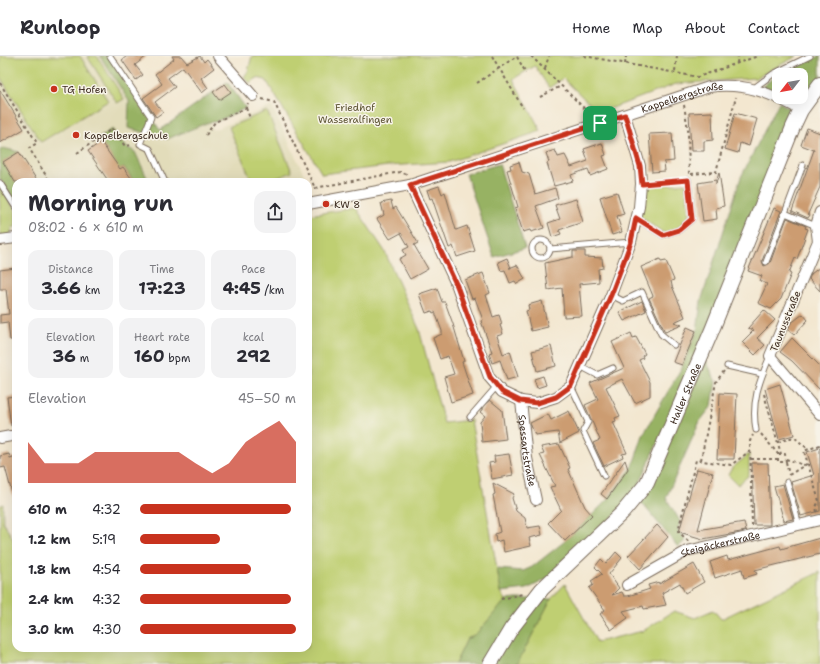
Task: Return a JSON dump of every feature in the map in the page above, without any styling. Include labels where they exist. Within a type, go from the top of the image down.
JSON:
[{"type":"main road","name":"Haller Straße","points":[[490,664],[511,629],[542,589],[628,507],[647,483],[709,337],[801,110],[820,84]]},
{"type":"street","points":[[218,56],[252,96]]},
{"type":"street","name":"Kappelbergstraße","points":[[312,203],[410,185],[709,87],[739,85],[754,88],[778,97],[801,110]]},
{"type":"street","points":[[571,386],[611,295],[631,242],[636,218],[642,184],[640,166],[625,115]]},
{"type":"street","name":"Spessartstraße","points":[[410,185],[457,286],[490,377],[497,386],[502,392],[520,401],[537,403],[556,397],[571,386]]},
{"type":"street","name":"Taunusstraße","points":[[770,356],[819,242],[816,226],[820,212]]},
{"type":"street","points":[[0,240],[12,238]]},
{"type":"street","points":[[770,356],[820,415]]},
{"type":"street","name":"Spessartstraße","points":[[520,401],[524,443],[536,500]]},
{"type":"street","points":[[0,438],[12,435]]},
{"type":"street","name":"Steigäckerstraße","points":[[627,585],[687,551],[820,520]]},
{"type":"lane","points":[[110,56],[152,118],[140,144],[150,149],[163,178]]},
{"type":"lane","points":[[754,88],[773,74],[810,56]]},
{"type":"lane","points":[[766,262],[803,165]]},
{"type":"lane","points":[[636,218],[663,235],[679,230],[692,219],[688,177]]},
{"type":"lane","points":[[0,183],[12,202]]},
{"type":"lane","points":[[785,213],[816,226]]},
{"type":"lane","points":[[550,249],[631,242]]},
{"type":"lane","points":[[611,295],[623,301],[642,292],[661,334],[674,345]]},
{"type":"lane","name":"Taunusstraße","points":[[756,430],[753,413],[758,386],[770,356]]},
{"type":"lane","points":[[580,366],[598,375],[613,368]]},
{"type":"lane","points":[[727,366],[762,374]]},
{"type":"lane","points":[[470,417],[497,386]]},
{"type":"lane","points":[[571,386],[588,422],[583,431],[604,476]]},
{"type":"lane","points":[[787,482],[799,525]]},
{"type":"path","points":[[492,56],[523,108]]},
{"type":"path","points":[[477,83],[517,56],[526,73]]},
{"type":"path","points":[[531,56],[600,123]]},
{"type":"path","points":[[545,69],[549,56]]},
{"type":"path","points":[[584,56],[625,64],[675,71],[698,77],[758,56]]},
{"type":"path","points":[[625,64],[626,56]]},
{"type":"path","points":[[675,71],[677,56]]},
{"type":"path","points":[[737,63],[738,56]]},
{"type":"path","points":[[0,84],[37,143],[29,148],[48,178]]},
{"type":"path","points":[[642,184],[716,172],[739,85]]},
{"type":"path","points":[[540,97],[561,86]]},
{"type":"path","points":[[252,96],[274,102],[310,178]]},
{"type":"path","points":[[682,96],[688,130],[688,177]]},
{"type":"path","points":[[206,135],[216,122],[246,108],[250,118]]},
{"type":"path","points":[[77,153],[112,129],[125,146],[140,144]]},
{"type":"path","points":[[312,189],[377,175],[400,172],[406,174],[410,185]]},
{"type":"path","points":[[312,182],[315,188]]},
{"type":"path","points":[[701,460],[716,382],[727,366]]},
{"type":"path","points":[[758,386],[763,388],[778,442],[780,454],[778,459]]},
{"type":"path","points":[[752,536],[750,441],[756,430],[780,454],[786,454],[790,480],[787,482]]},
{"type":"path","points":[[778,442],[794,437],[808,449]]},
{"type":"path","points":[[820,445],[804,451],[819,501],[816,508],[820,520]]},
{"type":"path","points":[[696,549],[678,530],[696,460],[732,465],[750,451]]},
{"type":"path","points":[[751,459],[778,459],[778,462],[786,460],[804,465]]},
{"type":"path","points":[[789,475],[808,463]]},
{"type":"shaded area","name":"Kappelbergschule","points":[[0,56],[100,56],[129,101],[167,139],[209,122],[213,130],[272,106],[306,178],[12,178],[12,198],[0,179]]},
{"type":"green space","name":"TG Hofen","points":[[0,56],[80,56],[108,101],[41,142],[0,77]]},
{"type":"green space","points":[[87,56],[97,56],[124,99],[117,103]]},
{"type":"green space","points":[[100,56],[110,56],[160,130],[227,82],[246,108],[215,122],[209,122],[167,139],[128,128],[129,101]]},
{"type":"green space","name":"Friedhof Wasseralfingen","points":[[252,56],[797,56],[772,68],[756,78],[676,84],[599,113],[563,78],[549,88],[535,66],[513,79],[541,131],[449,162],[388,166],[322,174],[266,80],[257,78],[250,83],[244,77],[248,71]]},
{"type":"green space","points":[[820,56],[820,77],[808,94],[808,68],[794,68]]},
{"type":"green space","points":[[772,79],[772,92],[762,87]]},
{"type":"green space","points":[[778,104],[783,104],[797,112],[688,376],[633,498],[547,579],[527,589],[501,592],[497,569],[523,571],[532,567],[565,541],[592,515],[608,499],[632,468],[643,435],[682,367],[697,331],[701,301],[741,177]]},
{"type":"green space","points":[[267,111],[292,172],[277,178],[250,178],[229,127]]},
{"type":"green space","points":[[112,129],[125,146],[135,152],[147,178],[131,178],[124,167],[119,169],[99,138]]},
{"type":"green space","points":[[3,148],[19,152],[3,162],[13,178],[12,198],[0,179],[0,150]]},
{"type":"green space","points":[[499,164],[525,248],[494,257],[466,174]]},
{"type":"green space","points":[[686,183],[689,218],[678,228],[664,233],[640,217],[643,187]]},
{"type":"green space","points":[[0,186],[12,205],[12,230],[10,237],[0,238]]},
{"type":"green space","points":[[356,208],[384,250],[419,329],[444,423],[471,420],[501,592],[506,600],[476,635],[467,639],[455,664],[0,664],[0,506],[3,504],[3,522],[12,537],[12,652],[312,652],[312,214]]},
{"type":"green space","points":[[706,360],[716,382],[712,406],[700,421],[666,498],[680,521],[678,531],[686,540],[678,547],[640,501]]},
{"type":"green space","points":[[749,454],[749,475],[738,485],[728,475],[732,468]]},
{"type":"green space","points":[[820,572],[820,664],[517,664],[551,599],[565,584],[597,642],[643,631],[674,611],[695,618],[713,610],[721,619]]},
{"type":"green space","points":[[551,599],[517,664],[455,664],[467,639],[476,634],[506,600]]},
{"type":"building","points":[[127,56],[147,56],[135,65],[143,75],[136,80],[122,60]]},
{"type":"building","points":[[172,56],[181,56],[187,63],[200,56],[204,62],[207,59],[214,68],[201,78],[208,88],[202,93],[183,67],[168,78],[175,87],[155,102],[163,112],[156,117],[143,98],[162,84],[155,74],[174,59]]},
{"type":"building","points":[[225,84],[231,92],[219,100],[213,92]]},
{"type":"building","points":[[0,90],[24,129],[0,143]]},
{"type":"building","points":[[712,112],[713,140],[704,141],[704,151],[691,151],[689,113]]},
{"type":"building","points":[[735,113],[757,119],[749,146],[740,143],[738,153],[725,149]]},
{"type":"building","points":[[807,128],[820,133],[820,187],[808,214],[810,215],[808,218],[792,211],[814,150],[801,145]]},
{"type":"building","points":[[672,133],[674,161],[664,162],[665,171],[652,172],[649,134]]},
{"type":"building","points":[[101,142],[120,169],[123,167],[131,178],[106,178],[88,151]]},
{"type":"building","points":[[602,143],[606,155],[603,156],[608,169],[590,176],[588,169],[571,175],[573,181],[554,186],[547,163],[549,162],[546,153],[555,150],[558,157],[565,155],[571,167],[588,161],[584,149]]},
{"type":"building","points":[[19,152],[35,178],[13,178],[3,162]]},
{"type":"building","points":[[519,162],[522,172],[529,174],[535,194],[555,188],[558,198],[536,206],[544,228],[531,232],[530,230],[523,232],[515,208],[518,207],[507,170],[511,169],[510,165]]},
{"type":"building","points":[[719,172],[724,206],[716,208],[717,219],[703,221],[698,183],[716,180],[716,184]]},
{"type":"building","points":[[439,186],[442,194],[445,192],[456,230],[467,226],[475,251],[457,257],[453,246],[449,248],[432,198],[430,199],[427,190]]},
{"type":"building","points":[[617,192],[624,214],[617,216],[622,232],[612,235],[600,197]]},
{"type":"building","points":[[576,199],[583,222],[559,230],[561,234],[552,237],[548,223],[560,219],[555,205]]},
{"type":"building","points":[[391,201],[393,209],[396,207],[418,243],[414,245],[428,269],[410,279],[399,259],[406,255],[403,250],[409,247],[401,233],[390,239],[377,219],[384,215],[381,203]]},
{"type":"building","points":[[774,208],[781,211],[762,261],[764,266],[770,263],[787,218],[806,226],[805,228],[808,229],[797,259],[795,258],[789,273],[791,274],[781,299],[771,309],[758,303],[767,284],[760,281],[762,276],[748,271]]},
{"type":"building","points":[[573,251],[585,251],[585,257],[602,258],[603,268],[598,269],[599,282],[579,284],[582,316],[564,317],[562,288],[548,290],[545,263],[573,257]]},
{"type":"building","points":[[507,258],[511,267],[517,265],[525,279],[517,284],[515,281],[510,283],[505,270],[501,271],[498,262]]},
{"type":"building","points":[[660,259],[661,262],[666,261],[674,280],[671,281],[672,286],[685,317],[674,322],[682,325],[665,332],[649,298],[653,296],[641,267]]},
{"type":"building","points":[[820,267],[820,291],[809,279],[811,274]]},
{"type":"building","points":[[12,268],[12,340],[10,340],[8,322],[0,323],[0,315],[9,314],[6,289],[0,289],[0,270]]},
{"type":"building","points":[[483,273],[490,293],[486,295],[493,317],[499,315],[502,324],[500,325],[503,334],[497,336],[503,354],[510,351],[518,377],[507,380],[500,360],[492,363],[489,353],[492,352],[481,321],[483,320],[475,298],[472,299],[465,280]]},
{"type":"building","points":[[437,288],[442,302],[445,302],[453,324],[464,361],[462,362],[473,395],[451,402],[444,377],[454,374],[448,356],[440,359],[433,338],[442,334],[442,331],[435,312],[433,313],[432,311],[426,313],[419,294]]},
{"type":"building","points":[[542,301],[548,327],[531,331],[526,311],[529,310],[528,305]]},
{"type":"building","points":[[642,301],[646,311],[624,321],[619,312]]},
{"type":"building","points":[[764,310],[775,320],[757,338],[765,345],[755,355],[742,342],[754,330],[748,328]]},
{"type":"building","points":[[803,314],[808,320],[794,335],[788,330],[790,324]]},
{"type":"building","points":[[687,327],[696,331],[682,365],[673,362]]},
{"type":"building","points":[[631,333],[633,338],[636,337],[645,354],[642,356],[643,358],[639,360],[650,382],[650,396],[635,403],[622,379],[606,387],[620,416],[615,418],[616,421],[613,422],[627,453],[622,454],[623,457],[604,466],[593,443],[600,440],[585,405],[598,399],[590,383],[624,368],[612,342]]},
{"type":"building","points":[[792,338],[820,366],[820,390],[792,361],[780,352]]},
{"type":"building","points":[[551,346],[556,366],[537,371],[532,351]]},
{"type":"building","points":[[543,376],[546,385],[537,388],[534,379]]},
{"type":"building","points":[[780,384],[794,435],[779,439],[765,389]]},
{"type":"building","points":[[720,393],[737,394],[734,459],[717,459]]},
{"type":"building","points":[[12,396],[12,426],[11,426],[7,397]]},
{"type":"building","points":[[490,400],[502,410],[506,439],[482,442],[480,422],[485,416],[480,412]]},
{"type":"building","points":[[569,411],[579,433],[560,443],[558,432],[535,435],[530,423],[548,414],[551,420]]},
{"type":"building","points":[[559,444],[570,468],[568,469],[585,507],[592,515],[565,541],[548,523],[561,510],[550,487],[555,486],[540,455],[544,454],[541,447]]},
{"type":"building","points":[[820,448],[820,511],[801,516],[791,482],[814,475],[807,452]]},
{"type":"building","points":[[9,454],[10,458],[12,457],[12,493],[5,467],[0,468],[0,456]]},
{"type":"building","points":[[509,454],[513,475],[492,479],[489,463],[495,462],[494,456]]},
{"type":"building","points":[[625,460],[628,469],[607,499],[601,494]]},
{"type":"building","points":[[752,463],[768,463],[770,525],[754,525]]},
{"type":"building","points":[[697,469],[713,473],[698,530],[744,522],[746,531],[703,539],[679,532]]},
{"type":"building","points":[[493,483],[514,494],[512,498],[516,511],[525,518],[527,528],[540,526],[542,535],[529,538],[531,546],[504,552],[502,540],[496,542],[495,534],[500,532],[493,495],[495,494]]},
{"type":"building","points":[[783,484],[793,519],[784,521],[774,486]]},
{"type":"building","points":[[657,525],[668,537],[640,569],[628,556]]},
{"type":"building","points":[[820,538],[820,554],[755,570],[757,574],[744,578],[742,569],[715,578],[710,562],[727,556],[728,560],[780,546],[781,549]]},
{"type":"building","points":[[616,552],[622,558],[609,574],[619,588],[612,595],[622,592],[624,596],[628,596],[650,589],[648,585],[659,582],[659,584],[694,564],[704,582],[685,593],[680,583],[662,593],[666,605],[644,609],[643,606],[623,611],[628,618],[611,630],[600,614],[605,610],[589,588],[593,585],[591,581],[602,574],[595,567],[601,559],[606,564]]},
{"type":"place","name":"TG Hofen","points":[[54,89]]},
{"type":"place","name":"Kappelbergschule","points":[[76,135]]},
{"type":"place","name":"KW 8","points":[[326,204]]},
{"type":"route","points":[[625,115],[640,166],[642,184],[688,180],[692,219],[679,230],[663,235],[636,218],[631,242],[611,295],[571,386],[556,397],[537,403],[520,401],[502,392],[490,377],[457,286],[410,185],[600,123],[625,115]]}]
